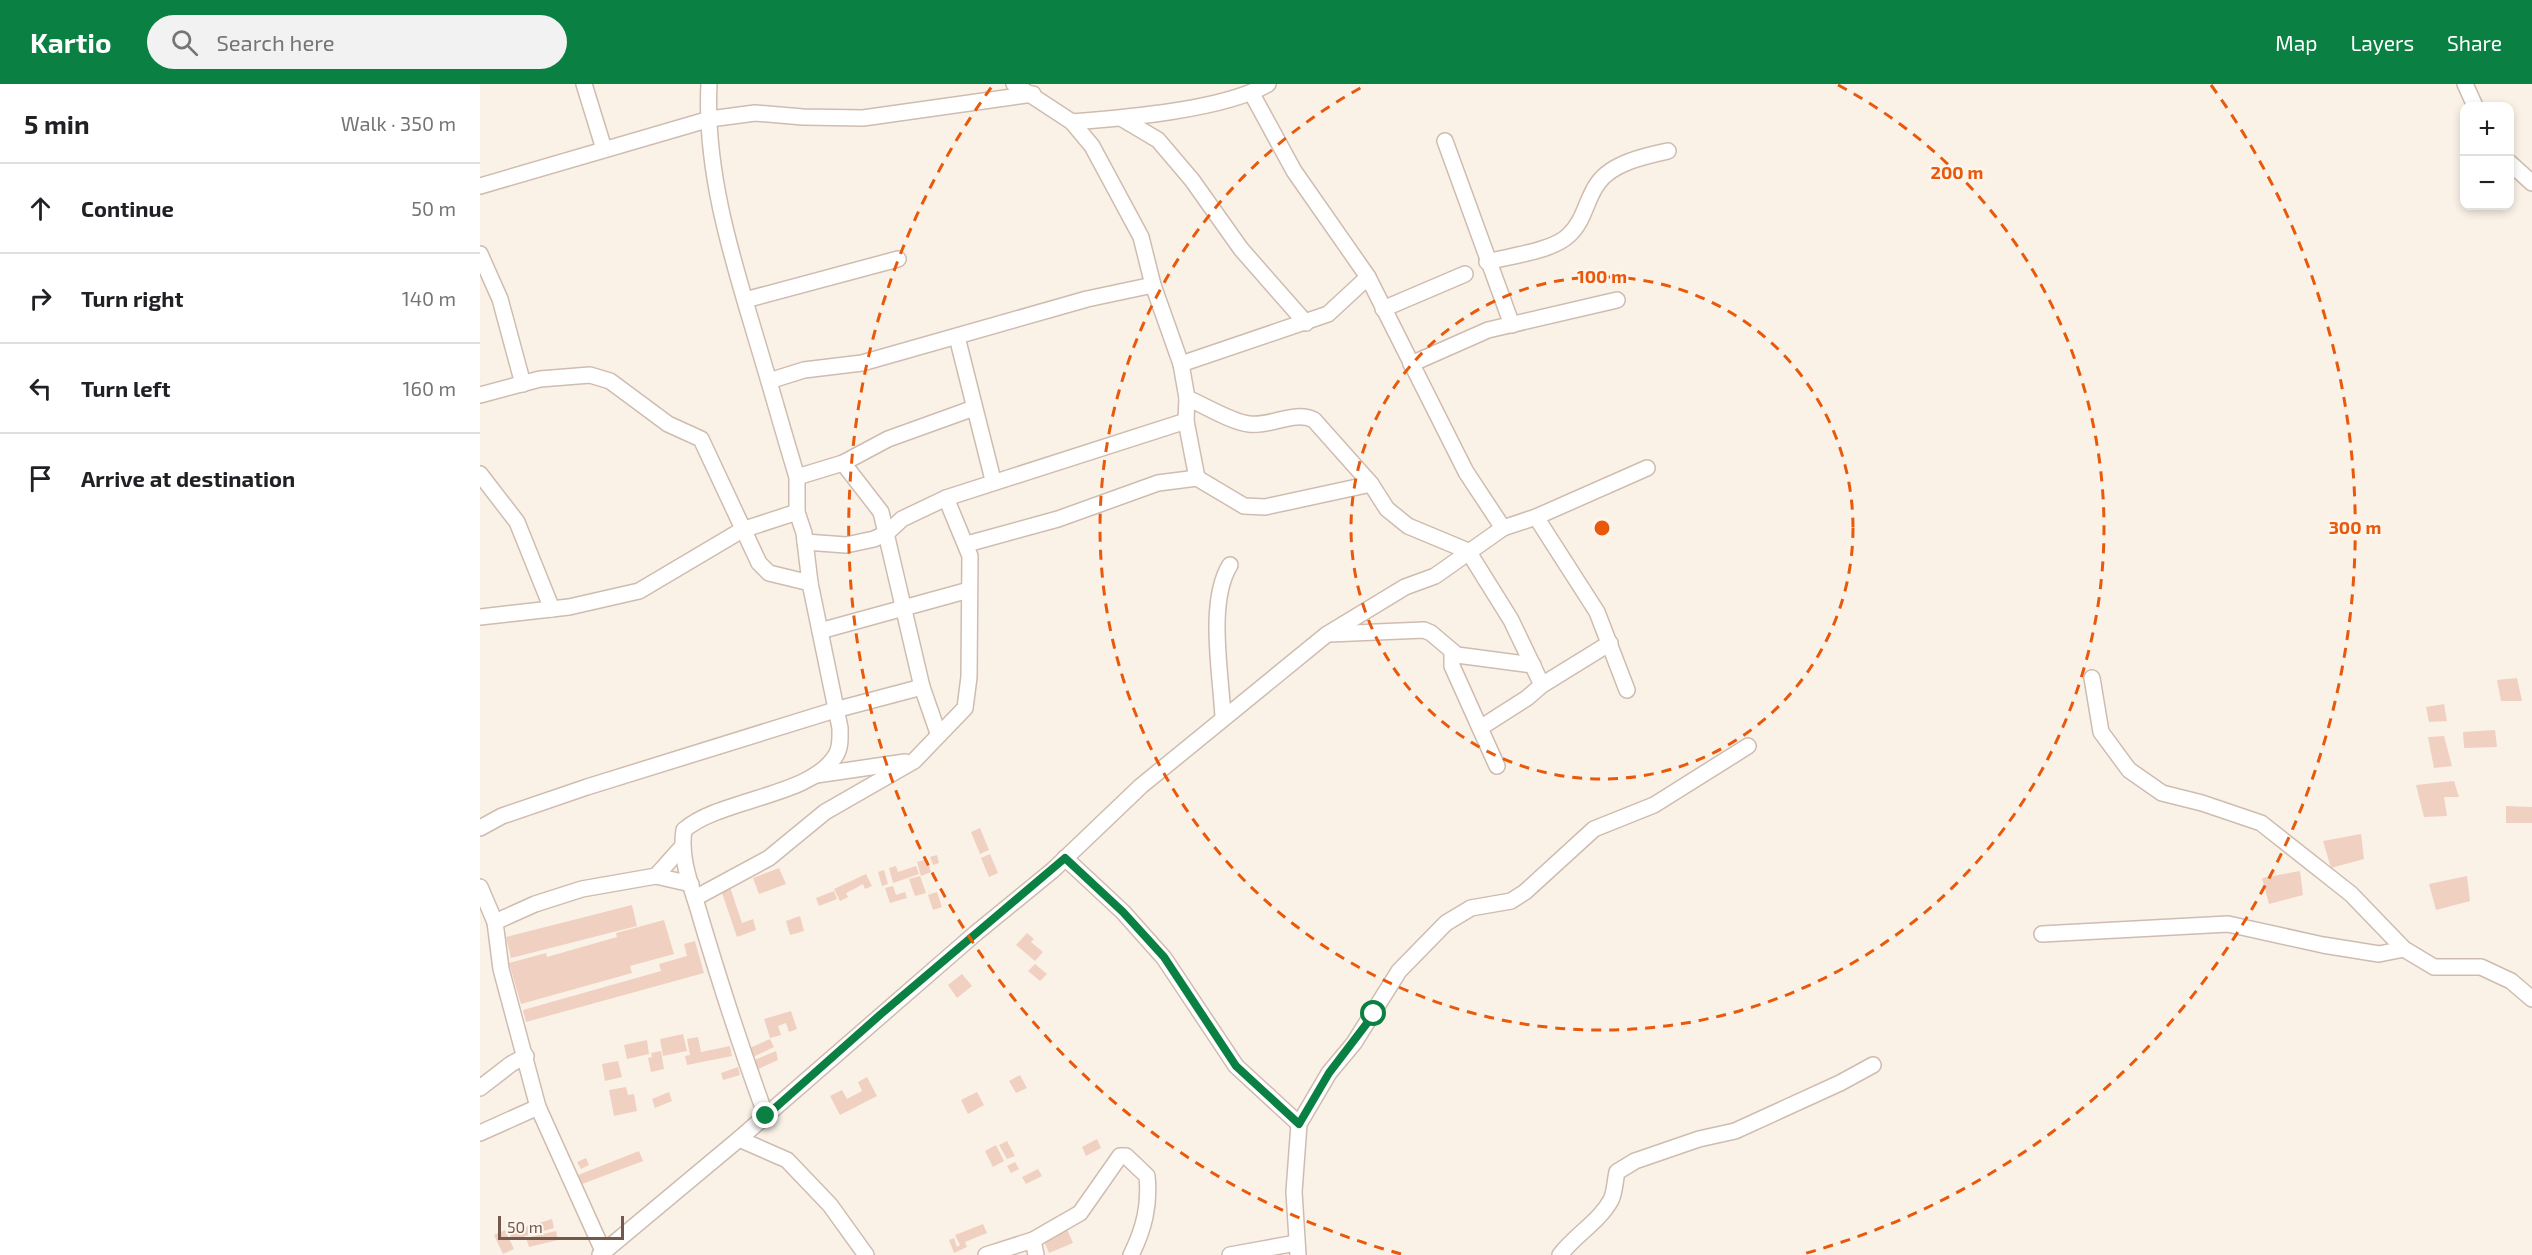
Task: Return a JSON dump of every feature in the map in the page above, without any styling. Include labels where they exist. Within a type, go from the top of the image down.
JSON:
[{"type":"street","points":[[584,84],[604,149]]},
{"type":"street","points":[[709,84],[710,119],[719,198],[745,300],[797,477],[797,512],[805,542],[810,583],[840,728],[840,745],[828,765],[816,775]]},
{"type":"street","points":[[1014,84],[1033,94],[1072,122],[1092,146],[1121,196],[1141,237],[1153,285],[1181,364],[1187,398],[1186,421],[1197,478]]},
{"type":"street","points":[[1072,122],[1121,118],[1252,94],[1268,84]]},
{"type":"street","points":[[2465,84],[2473,102]]},
{"type":"street","points":[[480,186],[710,119],[754,113],[863,118],[1033,94]]},
{"type":"street","points":[[1252,94],[1301,181],[1368,277],[1466,472],[1503,528]]},
{"type":"street","points":[[1121,118],[1158,140],[1192,180],[1241,249],[1306,323]]},
{"type":"street","points":[[1444,141],[1512,325]]},
{"type":"street","points":[[1487,262],[1554,246],[1569,236],[1585,216],[1598,183],[1614,170],[1636,159],[1668,151]]},
{"type":"street","points":[[2514,167],[2532,183]]},
{"type":"street","points":[[480,254],[500,299],[523,384]]},
{"type":"street","points":[[745,300],[898,259]]},
{"type":"street","points":[[1383,309],[1465,274]]},
{"type":"street","points":[[1181,364],[1328,314],[1368,277]]},
{"type":"street","points":[[769,381],[804,370],[862,363],[1087,299],[1153,285]]},
{"type":"street","points":[[1411,364],[1447,346],[1512,325],[1617,300]]},
{"type":"street","points":[[957,337],[993,480]]},
{"type":"street","points":[[480,395],[540,379],[590,375],[610,381],[668,424],[701,439],[759,563],[769,573],[810,583]]},
{"type":"street","points":[[1187,398],[1249,424],[1307,416],[1330,435],[1371,484],[1387,509],[1408,526],[1468,551],[1511,620],[1542,685]]},
{"type":"street","points":[[797,477],[843,464],[888,439],[974,408]]},
{"type":"street","points":[[805,542],[846,545],[863,542],[887,533],[902,519],[946,498],[993,480],[1186,421]]},
{"type":"street","points":[[843,464],[881,512],[922,687],[938,733]]},
{"type":"street","points":[[480,887],[495,922],[501,969],[538,1107],[601,1253],[739,1139],[881,1014],[1065,858],[1141,786],[1326,634],[1405,586],[1435,576],[1503,528],[1536,517],[1647,468]]},
{"type":"street","points":[[480,474],[517,522],[552,609]]},
{"type":"street","points":[[967,544],[1058,519],[1158,483],[1197,478],[1244,506],[1265,507],[1371,484]]},
{"type":"street","points":[[495,922],[535,904],[582,889],[656,876],[693,891],[769,858],[825,812],[914,761],[938,733],[963,711],[966,703],[970,556],[967,544],[946,498]]},
{"type":"street","points":[[480,617],[552,609],[613,599],[639,591],[742,530],[797,512]]},
{"type":"street","points":[[1536,517],[1597,612],[1627,690]]},
{"type":"street","points":[[1223,717],[1218,601],[1222,577],[1230,565]]},
{"type":"street","points":[[820,631],[969,590]]},
{"type":"street","points":[[1326,634],[1424,630],[1431,633],[1452,653],[1496,662],[1533,665]]},
{"type":"street","points":[[1480,728],[1527,698],[1542,685],[1610,643]]},
{"type":"street","points":[[1452,653],[1452,666],[1497,766]]},
{"type":"street","points":[[2092,678],[2101,732],[2129,770],[2162,793],[2202,803],[2261,823],[2350,894],[2404,949],[2434,967],[2481,967],[2511,981],[2532,999]]},
{"type":"street","points":[[480,828],[502,816],[835,710],[922,687]]},
{"type":"street","points":[[1230,1255],[1297,1249],[1294,1192],[1299,1124],[1329,1073],[1354,1043],[1399,970],[1446,922],[1471,908],[1511,901],[1594,829],[1654,804],[1748,746]]},
{"type":"street","points":[[766,1116],[718,978],[693,891],[681,848],[684,830],[693,822],[816,775],[914,761]]},
{"type":"street","points":[[656,876],[681,848]]},
{"type":"street","points":[[1065,858],[1123,912],[1164,957],[1236,1066],[1299,1124]]},
{"type":"street","points":[[2042,934],[2228,924],[2323,945],[2379,954],[2404,949]]},
{"type":"street","points":[[480,1088],[504,1069],[526,1056]]},
{"type":"street","points":[[1560,1255],[1612,1198],[1617,1172],[1635,1161],[1678,1146],[1735,1131],[1873,1065]]},
{"type":"street","points":[[480,1133],[538,1107]]},
{"type":"street","points":[[739,1139],[787,1160],[830,1205],[866,1255]]},
{"type":"street","points":[[986,1255],[1033,1240],[1080,1213],[1112,1163],[1120,1155],[1126,1156],[1147,1176],[1149,1196],[1143,1230],[1131,1255]]},
{"type":"street","points":[[1033,1240],[1036,1255]]},
{"type":"building","points":[[2517,678],[2522,701],[2501,701],[2497,680]]},
{"type":"building","points":[[2444,704],[2447,721],[2429,722],[2426,707]]},
{"type":"building","points":[[2495,730],[2497,747],[2464,748],[2463,732]]},
{"type":"building","points":[[2444,736],[2452,766],[2434,768],[2428,737]]},
{"type":"building","points":[[2454,781],[2459,797],[2444,797],[2447,816],[2424,817],[2416,785]]},
{"type":"building","points":[[2506,806],[2532,807],[2532,823],[2506,823]]},
{"type":"building","points":[[980,828],[989,850],[980,854],[971,832]]},
{"type":"building","points":[[2361,834],[2364,859],[2331,868],[2323,841]]},
{"type":"building","points":[[990,854],[998,873],[989,877],[981,858]]},
{"type":"building","points":[[937,855],[939,863],[933,865],[930,857]]},
{"type":"building","points":[[927,859],[931,872],[921,876],[917,862]]},
{"type":"building","points":[[896,866],[898,872],[916,866],[919,874],[893,883],[889,868]]},
{"type":"building","points":[[779,868],[786,884],[759,894],[753,878]]},
{"type":"building","points":[[884,870],[888,884],[882,886],[878,872]]},
{"type":"building","points":[[2300,871],[2303,895],[2269,904],[2262,878]]},
{"type":"building","points":[[866,874],[872,886],[865,889],[863,884],[846,893],[848,897],[840,901],[834,889]]},
{"type":"building","points":[[920,876],[926,893],[915,896],[909,879]]},
{"type":"building","points":[[2467,876],[2470,901],[2436,910],[2429,884]]},
{"type":"building","points":[[893,886],[896,895],[905,892],[907,898],[890,903],[885,888]]},
{"type":"building","points":[[730,887],[742,923],[753,919],[756,930],[737,937],[721,890]]},
{"type":"building","points":[[834,891],[837,899],[819,906],[816,898]]},
{"type":"building","points":[[937,892],[942,907],[933,910],[928,895]]},
{"type":"building","points":[[632,905],[637,926],[511,958],[506,937]]},
{"type":"building","points":[[800,916],[804,931],[790,935],[786,921]]},
{"type":"building","points":[[664,920],[674,954],[630,966],[632,973],[521,1004],[509,963],[546,953],[547,957],[617,937],[616,933]]},
{"type":"building","points":[[1027,933],[1034,939],[1031,942],[1043,952],[1035,961],[1016,945]]},
{"type":"building","points":[[695,941],[704,973],[526,1022],[523,1010],[661,971],[659,964],[687,956],[684,944]]},
{"type":"building","points":[[1035,964],[1047,974],[1040,981],[1028,971]]},
{"type":"building","points":[[962,974],[972,986],[957,998],[948,985]]},
{"type":"building","points":[[791,1011],[797,1029],[789,1032],[786,1023],[778,1026],[781,1035],[770,1038],[764,1019]]},
{"type":"building","points":[[683,1034],[687,1051],[663,1056],[660,1039]]},
{"type":"building","points":[[698,1037],[701,1052],[730,1046],[732,1056],[687,1065],[685,1056],[690,1055],[687,1039]]},
{"type":"building","points":[[770,1039],[774,1047],[751,1058],[752,1061],[776,1051],[778,1060],[754,1071],[745,1050]]},
{"type":"building","points":[[647,1040],[649,1054],[627,1059],[624,1045]]},
{"type":"building","points":[[661,1051],[664,1069],[651,1072],[648,1058],[652,1057],[651,1053]]},
{"type":"building","points":[[618,1061],[622,1077],[605,1081],[602,1064]]},
{"type":"building","points":[[738,1067],[740,1075],[723,1080],[721,1073]]},
{"type":"building","points":[[1020,1075],[1027,1088],[1016,1093],[1009,1081]]},
{"type":"building","points":[[867,1077],[877,1096],[840,1115],[830,1096],[842,1090],[847,1099],[862,1091],[858,1082]]},
{"type":"building","points":[[626,1087],[628,1095],[634,1094],[637,1111],[614,1116],[609,1090]]},
{"type":"building","points":[[669,1092],[672,1101],[655,1108],[652,1099]]},
{"type":"building","points":[[977,1092],[984,1105],[968,1114],[961,1100]]},
{"type":"building","points":[[1097,1139],[1101,1148],[1086,1156],[1082,1147]]},
{"type":"building","points":[[1007,1141],[1015,1156],[1007,1159],[999,1145]]},
{"type":"building","points":[[996,1145],[1004,1161],[993,1167],[985,1151]]},
{"type":"building","points":[[639,1151],[643,1161],[577,1186],[573,1177]]},
{"type":"building","points":[[586,1158],[589,1165],[581,1169],[577,1162]]},
{"type":"building","points":[[1015,1162],[1019,1169],[1011,1173],[1007,1166]]},
{"type":"building","points":[[1038,1169],[1042,1176],[1026,1184],[1022,1177]]},
{"type":"building","points":[[552,1219],[554,1228],[512,1240],[509,1232]]},
{"type":"building","points":[[983,1224],[987,1233],[965,1242],[967,1247],[954,1253],[949,1240],[954,1238],[957,1247],[960,1245],[955,1235]]},
{"type":"building","points":[[1067,1229],[1073,1243],[1049,1253],[1043,1239]]},
{"type":"building","points":[[505,1230],[514,1249],[503,1254],[494,1235]]},
{"type":"building","points":[[556,1231],[558,1240],[529,1247],[526,1238]]},
{"type":"route","points":[[766,1116],[881,1014],[1065,858],[1123,912],[1164,957],[1236,1066],[1299,1124],[1329,1073],[1374,1014]]}]
